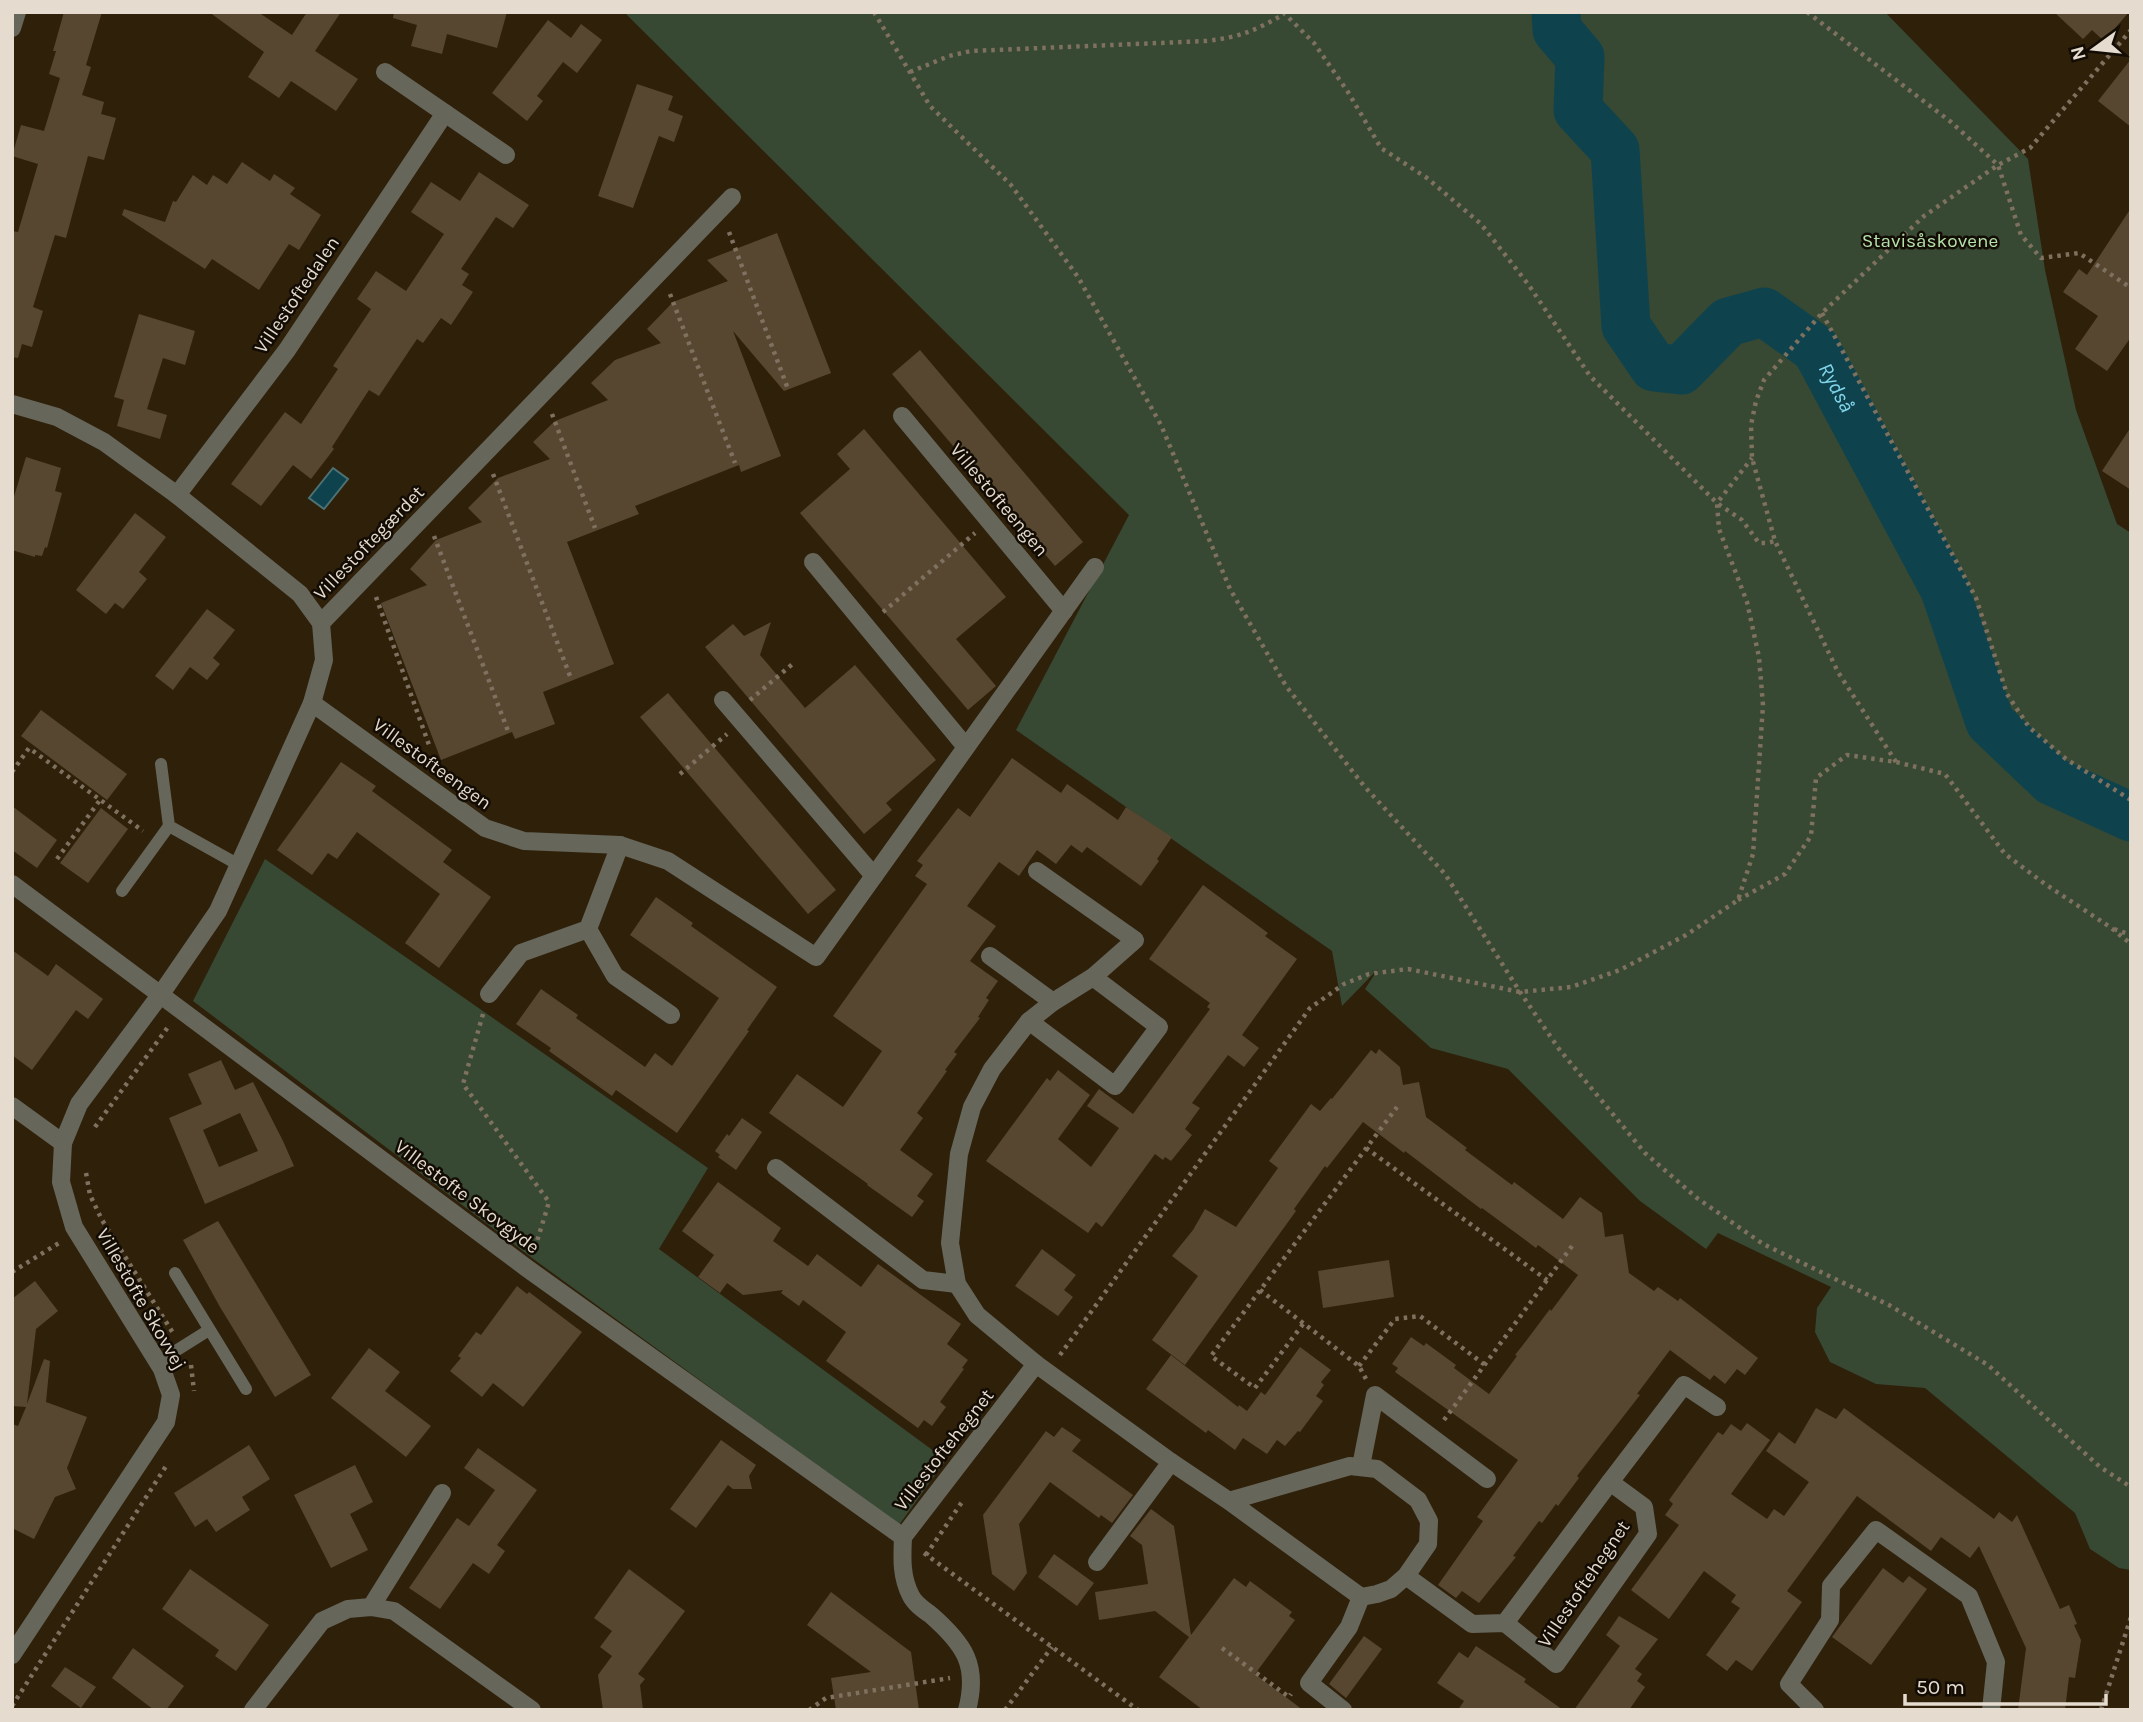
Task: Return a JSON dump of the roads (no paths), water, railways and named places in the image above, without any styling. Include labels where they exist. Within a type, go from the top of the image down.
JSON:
[{"type":"street","points":[[12,28],[17,12]]},
{"type":"street","points":[[385,72],[506,155]]},
{"type":"street","name":"Villestoftedalen","points":[[177,495],[286,351],[445,113]]},
{"type":"street","name":"Villestoftegærdet","points":[[162,994],[218,911],[312,703],[324,660],[321,623],[726,203]]},
{"type":"street","points":[[12,404],[57,417],[104,442],[177,495],[300,594],[321,623]]},
{"type":"street","name":"Villestofteengen","points":[[902,416],[1064,611]]},
{"type":"street","points":[[813,562],[967,747]]},
{"type":"street","name":"Villestofteengen","points":[[312,703],[485,828],[524,841],[620,845],[668,861],[816,957],[1095,567]]},
{"type":"street","points":[[732,712],[874,876]]},
{"type":"street","points":[[489,994],[521,953],[588,929],[620,845]]},
{"type":"street","points":[[1037,871],[1135,940],[1093,977],[1029,1021],[992,1069],[972,1107],[959,1154],[950,1243],[957,1284],[978,1315],[1042,1368],[1361,1597],[1391,1589],[1406,1576],[1428,1544],[1429,1521],[1418,1500],[1377,1469],[1350,1466],[1229,1501]]},
{"type":"street","name":"Villestofte Skovgyde","points":[[12,884],[528,1269],[903,1537]]},
{"type":"street","points":[[588,929],[615,976],[671,1015]]},
{"type":"street","points":[[990,956],[1053,1002]]},
{"type":"street","points":[[1029,1021],[1115,1086],[1159,1027],[1093,977]]},
{"type":"street","name":"Villestofte Skovvej","points":[[12,1655],[166,1422],[171,1395],[158,1362],[74,1227],[61,1182],[63,1143],[79,1104],[162,994]]},
{"type":"street","points":[[12,1106],[63,1143]]},
{"type":"street","points":[[776,1168],[923,1280],[957,1284]]},
{"type":"street","name":"Villestoftehegnet","points":[[967,1710],[972,1675],[964,1652],[953,1634],[912,1598],[901,1568],[903,1537],[1042,1368]]},
{"type":"street","name":"Villestoftehegnet","points":[[1610,1482],[1644,1507],[1648,1534],[1556,1664],[1506,1623],[1610,1482],[1684,1385],[1717,1407]]},
{"type":"street","points":[[1361,1466],[1375,1395],[1487,1479]]},
{"type":"street","points":[[1097,1562],[1171,1462]]},
{"type":"street","points":[[371,1607],[442,1493]]},
{"type":"street","points":[[1815,1710],[1789,1684],[1830,1620],[1831,1586],[1876,1530],[1969,1596],[1996,1662],[1991,1710]]},
{"type":"street","points":[[1406,1576],[1472,1624],[1506,1623]]},
{"type":"street","points":[[1343,1710],[1309,1684],[1349,1627],[1361,1597]]},
{"type":"street","points":[[253,1710],[323,1621],[348,1609],[371,1607],[394,1611],[532,1710]]},
{"type":"lane","points":[[122,891],[169,826],[161,764]]},
{"type":"lane","points":[[169,826],[239,864]]},
{"type":"lane","points":[[175,1273],[246,1389]]},
{"type":"lane","points":[[158,1362],[209,1329]]},
{"type":"water","points":[[333,468],[348,479],[324,509],[309,498]]},
{"type":"waterway","name":"Rydså","points":[[1556,12],[1557,30],[1580,57],[1578,110],[1615,150],[1626,326],[1654,367],[1681,370],[1728,322],[1764,312],[1816,349],[1945,590],[1990,722],[2052,781],[2131,817]]},
{"type":"park label","name":"Stavisåskovene","points":[[1930,241]]}]
